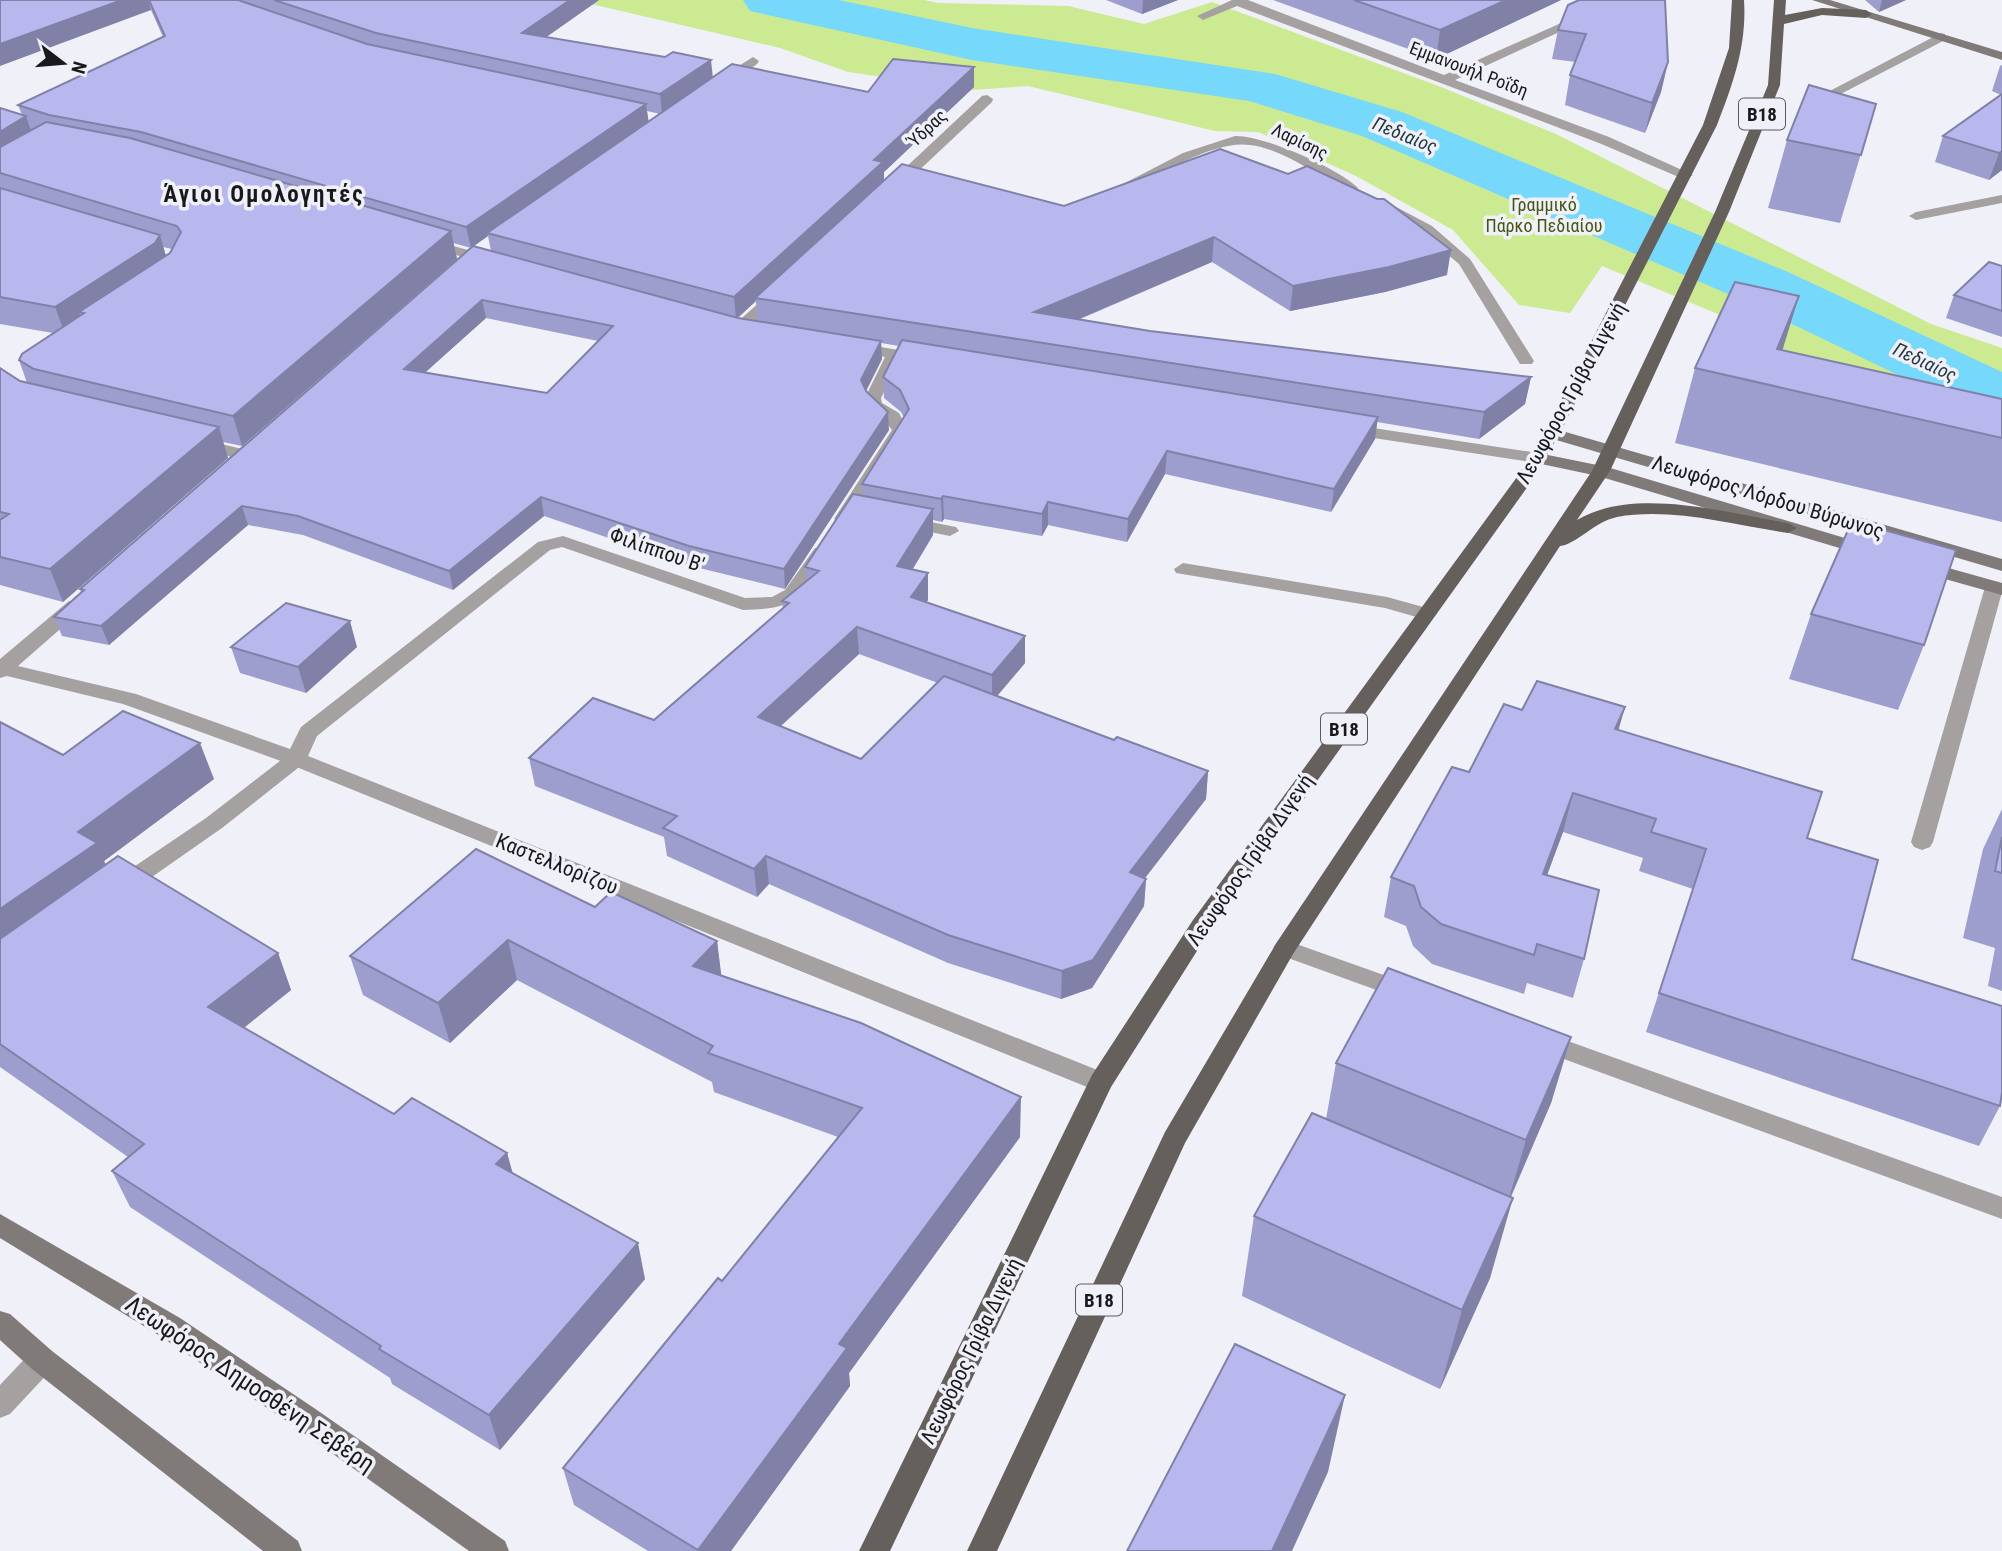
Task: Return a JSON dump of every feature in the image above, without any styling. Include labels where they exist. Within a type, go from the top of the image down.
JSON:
[{"type":"main road","name":"Λεωφόρος Γρίβα Διγενή","points":[[874,1551],[1101,1082],[1201,926],[1427,614],[1538,458],[1552,433],[1686,175],[1729,78],[1741,19],[1738,0]]},
{"type":"main road","name":"B18","points":[[982,1551],[1174,1139],[1284,948],[1601,471],[1723,212],[1774,85],[1780,0]]},
{"type":"main road","points":[[1818,0],[2002,56]]},
{"type":"main road","points":[[1780,21],[1794,14],[1819,10],[1866,14]]},
{"type":"main road","points":[[1960,29],[2002,43]]},
{"type":"main road","name":"Λεωφόρος Λόρδου Βύρωνος","points":[[1552,433],[2002,565]]},
{"type":"main road","name":"Λεωφόρος Λόρδου Βύρωνος","points":[[1538,458],[1601,471],[1998,588]]},
{"type":"main road","points":[[1548,552],[1594,519],[1618,511],[1649,509],[1681,512],[1788,528]]},
{"type":"main road","name":"Λεωφόρος Δημοσθένη Σεβέρη","points":[[0,1225],[170,1327],[304,1417],[494,1551]]},
{"type":"main road","points":[[0,1323],[42,1360],[287,1551]]},
{"type":"street","points":[[1444,80],[1623,0]]},
{"type":"street","points":[[1203,16],[1240,1]]},
{"type":"street","name":"Εμμανουήλ Ροΐδη","points":[[1240,1],[1604,140],[1686,175]]},
{"type":"street","points":[[1828,95],[1941,37]]},
{"type":"street","points":[[709,92],[753,61]]},
{"type":"street","name":"Ύδρας","points":[[882,197],[987,99]]},
{"type":"street","name":"Λαρίσης","points":[[1116,191],[1220,143],[1246,140],[1269,146],[1429,228],[1465,262],[1527,361]]},
{"type":"street","points":[[912,169],[928,175]]},
{"type":"street","points":[[1916,216],[2002,199]]},
{"type":"street","points":[[414,239],[513,267]]},
{"type":"street","points":[[765,332],[733,326],[792,280]]},
{"type":"street","points":[[830,344],[935,361]]},
{"type":"street","name":"Φιλίππου Β'","points":[[296,759],[309,732],[544,545],[563,541],[743,604],[774,604],[792,598],[900,430],[892,417],[874,405],[873,398],[895,355]]},
{"type":"street","points":[[1328,426],[1538,458]]},
{"type":"street","points":[[181,439],[251,450],[225,473]]},
{"type":"street","points":[[848,512],[950,531]]},
{"type":"street","points":[[1183,569],[1387,603],[1427,614]]},
{"type":"street","points":[[1922,842],[1998,588]]},
{"type":"street","points":[[2,668],[95,589]]},
{"type":"street","name":"Καστελλορίζου","points":[[2,668],[129,699],[296,759],[1101,1082]]},
{"type":"street","points":[[108,896],[214,823],[296,759]]},
{"type":"street","points":[[1284,948],[1428,1000]]},
{"type":"street","points":[[1519,1033],[2002,1208]]},
{"type":"street","points":[[0,1405],[42,1360]]},
{"type":"green space","name":"Γραμμικό Πάρκο Πεδιαίου","points":[[574,0],[924,0],[938,3],[1068,6],[1144,24],[1212,2],[1441,87],[1556,134],[1931,324],[2002,348],[2002,447],[1714,331],[1718,314],[1602,266],[1570,313],[1519,305],[1453,230],[1356,176],[1258,132],[1215,131],[1028,86],[972,90],[848,72],[780,48]]},
{"type":"building","points":[[0,0],[122,0],[0,44]]},
{"type":"building","points":[[149,0],[238,0],[367,44],[646,104],[466,227],[141,132],[49,115],[18,105],[165,36]]},
{"type":"building","points":[[274,0],[570,0],[522,33],[665,57],[673,52],[711,60],[660,94],[376,33]]},
{"type":"building","points":[[1354,0],[1506,0],[1440,30]]},
{"type":"building","points":[[1579,0],[1665,0],[1668,62],[1652,103],[1570,75],[1586,34],[1558,30],[1568,5]]},
{"type":"building","points":[[893,59],[974,67],[874,160],[883,162],[734,297],[487,233],[732,64],[868,92]]},
{"type":"building","points":[[1809,85],[1876,104],[1861,155],[1787,140]]},
{"type":"building","points":[[2002,94],[2002,151],[1999,153],[1943,136]]},
{"type":"building","points":[[0,108],[26,116],[0,132]]},
{"type":"building","points":[[46,122],[130,138],[451,231],[233,416],[34,369],[19,360],[22,354],[84,313],[79,312],[170,253],[181,232],[177,226],[0,173],[0,147]]},
{"type":"building","points":[[1220,149],[1288,174],[1307,166],[1377,199],[1384,199],[1451,250],[1389,267],[1293,286],[1214,237],[1034,312],[1150,331],[1531,377],[1484,412],[755,298],[902,164],[1064,206]]},
{"type":"building","points":[[0,188],[160,235],[155,243],[55,307],[0,297]]},
{"type":"building","points":[[473,246],[738,318],[881,341],[861,380],[866,391],[888,412],[784,569],[689,546],[541,497],[449,571],[298,516],[242,506],[101,626],[54,617],[84,590],[80,589]],"holes":[[[482,300],[613,326],[547,393],[404,369]]]},
{"type":"building","points":[[1989,262],[2002,266],[2002,311],[1954,295]]},
{"type":"building","points":[[1735,282],[1799,296],[1777,349],[2002,399],[2002,438],[1695,368]]},
{"type":"building","points":[[902,340],[1378,417],[1334,489],[1167,451],[1128,519],[1048,502],[1042,514],[943,496],[941,499],[862,484],[909,409],[900,390],[883,377]]},
{"type":"building","points":[[0,368],[20,381],[219,427],[50,569],[0,557],[0,520],[9,514],[0,512]]},
{"type":"building","points":[[853,494],[933,509],[897,566],[928,573],[911,597],[1025,636],[992,675],[857,627],[758,717],[861,759],[944,676],[1114,740],[1117,737],[1208,771],[1130,872],[1146,879],[1093,960],[1062,971],[948,935],[766,856],[754,869],[663,828],[677,816],[529,758],[593,698],[654,720],[789,603],[782,601],[819,571],[805,567]]},
{"type":"building","points":[[1852,521],[1956,550],[1924,645],[1811,614]]},
{"type":"building","points":[[286,603],[350,621],[298,667],[231,647]]},
{"type":"building","points":[[1537,681],[1625,707],[1615,729],[1822,792],[1807,838],[1878,860],[1852,959],[2002,1006],[2000,1106],[1659,993],[1706,849],[1651,832],[1656,819],[1573,793],[1543,874],[1599,890],[1584,959],[1537,944],[1534,955],[1441,924],[1421,907],[1414,886],[1391,877],[1452,767],[1469,772],[1504,704],[1522,710]]},
{"type":"building","points":[[123,711],[200,743],[78,832],[97,843],[0,909],[0,722],[63,755]]},
{"type":"building","points":[[2002,837],[2002,873],[1995,871]]},
{"type":"building","points":[[476,849],[595,907],[611,892],[717,941],[693,966],[861,1023],[1021,1097],[839,1344],[847,1348],[698,1550],[563,1468],[718,1278],[722,1281],[862,1108],[708,1053],[713,1046],[508,940],[438,1003],[350,956]]},
{"type":"building","points":[[118,856],[278,953],[208,1007],[394,1114],[412,1098],[507,1153],[496,1164],[638,1243],[489,1415],[379,1349],[381,1346],[112,1171],[144,1144],[0,1044],[0,939]]},
{"type":"building","points":[[1388,968],[1571,1037],[1526,1140],[1336,1063]]},
{"type":"building","points":[[1312,1113],[1513,1198],[1462,1310],[1254,1216]]},
{"type":"building","points":[[1235,1344],[1345,1395],[1272,1551],[1127,1551]]},
{"type":"waterway","name":"Πεδιαίος","points":[[768,0],[972,44],[1256,86],[1382,124],[1765,286],[2002,398]]},
{"type":"district","name":"Άγιοι Ομολογητές","points":[[264,194]]}]
